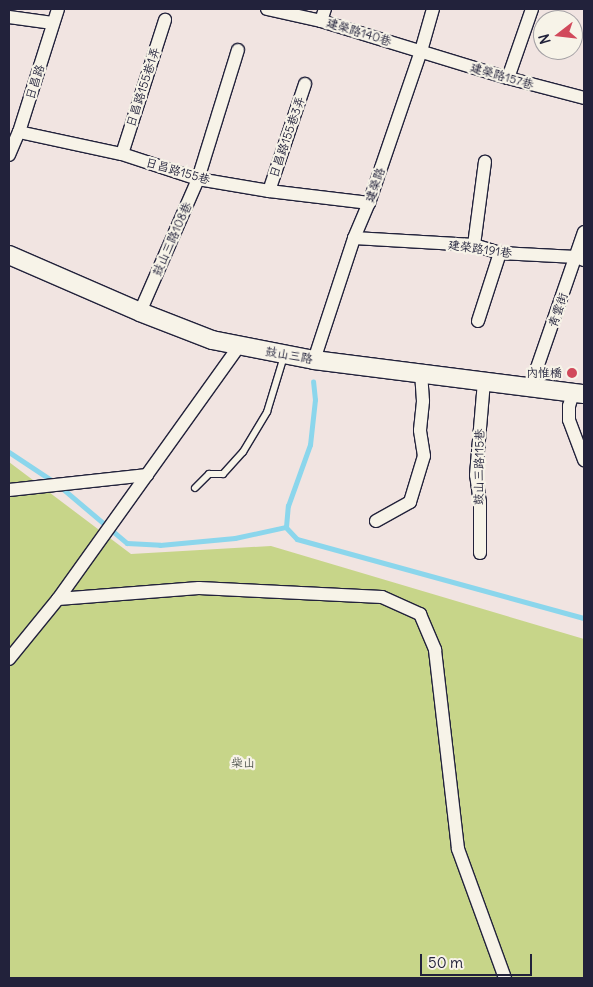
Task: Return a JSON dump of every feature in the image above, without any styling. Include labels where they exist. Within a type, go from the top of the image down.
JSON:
[{"type":"street","name":"日昌路","points":[[9,155],[19,132],[58,9]]},
{"type":"street","name":"建榮路140巷","points":[[267,9],[323,15],[421,51]]},
{"type":"street","name":"建榮路","points":[[314,360],[354,238],[369,203],[421,51],[433,9]]},
{"type":"street","points":[[508,78],[532,9]]},
{"type":"street","points":[[9,18],[53,23]]},
{"type":"street","name":"日昌路155巷1弄","points":[[122,154],[165,20]]},
{"type":"street","name":"鼓山三路108巷","points":[[140,312],[198,179],[238,50]]},
{"type":"street","name":"建榮路157巷","points":[[421,51],[508,78],[584,98]]},
{"type":"street","name":"日昌路155巷3弄","points":[[270,191],[306,84]]},
{"type":"street","name":"日昌路155巷","points":[[19,132],[122,154],[198,179],[270,191],[369,203]]},
{"type":"street","points":[[474,246],[485,162]]},
{"type":"street","name":"青雲街","points":[[530,388],[580,259],[584,232]]},
{"type":"street","name":"建榮路191巷","points":[[354,238],[474,246],[500,253],[580,259]]},
{"type":"street","points":[[478,321],[500,253]]},
{"type":"street","name":"鼓山三路","points":[[9,255],[187,332],[239,346],[314,360],[579,394]]},
{"type":"street","points":[[9,659],[58,599],[239,346]]},
{"type":"street","points":[[376,521],[410,502],[424,456],[420,430],[424,401],[421,374]]},
{"type":"street","name":"鼓山三路115巷","points":[[480,553],[480,503],[476,475],[484,382]]},
{"type":"street","points":[[579,394],[570,406],[569,420],[584,460]]},
{"type":"street","points":[[9,490],[147,475]]},
{"type":"street","points":[[58,599],[198,588],[382,597],[420,614],[435,650],[458,848],[505,978]]},
{"type":"lane","points":[[195,488],[209,474],[223,474],[243,452],[267,412],[285,354]]},
{"type":"green space","name":"柴山","points":[[9,462],[131,554],[271,546],[584,639],[584,978],[9,978]]},
{"type":"waterway","points":[[286,527],[288,506],[310,445],[315,400],[313,382]]},
{"type":"waterway","points":[[9,452],[56,483]]},
{"type":"waterway","points":[[62,488],[127,543],[160,545],[235,538],[286,527],[297,539],[584,618]]},
{"type":"place","name":"內惟橋","points":[[572,373]]}]
